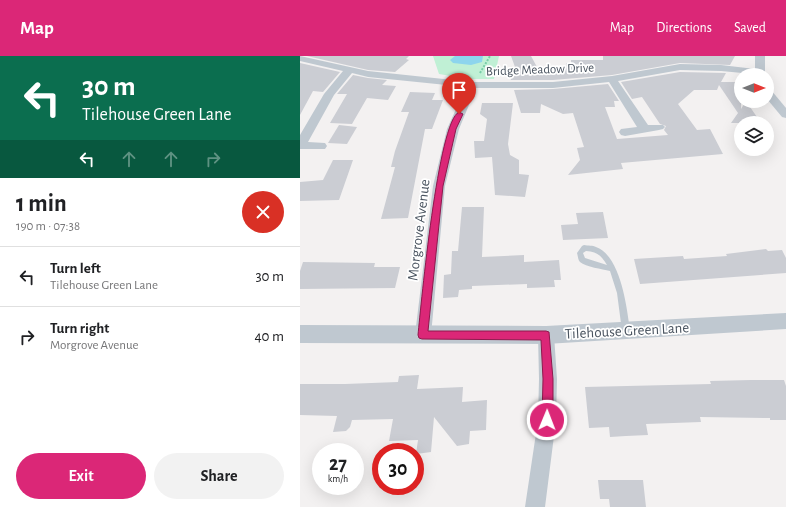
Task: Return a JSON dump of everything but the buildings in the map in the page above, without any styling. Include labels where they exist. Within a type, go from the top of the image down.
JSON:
[{"type":"street","points":[[759,68],[760,56]]},
{"type":"street","name":"Bridge Meadow Drive","points":[[300,58],[368,74],[472,85],[553,85],[612,79],[680,67],[721,68],[734,70]]},
{"type":"street","points":[[321,146],[300,145],[329,94],[349,70]]},
{"type":"street","points":[[612,79],[644,128]]},
{"type":"street","name":"Morgrove Avenue","points":[[422,335],[439,186],[453,129],[472,85]]},
{"type":"street","points":[[774,100],[786,115]]},
{"type":"street","points":[[625,132],[659,127]]},
{"type":"street","name":"Tilehouse Green Lane","points":[[300,334],[546,335],[786,321]]},
{"type":"street","points":[[535,507],[547,420],[548,379],[546,335]]},
{"type":"lane","points":[[613,269],[620,293],[626,331]]},
{"type":"green space","points":[[433,56],[499,56],[494,79],[469,79],[439,74]]},
{"type":"water","points":[[455,56],[483,56],[482,62],[471,65],[453,63],[450,60]]},
{"type":"route","points":[[459,114],[453,129],[439,186],[422,335],[546,335],[548,379],[547,420]]}]
